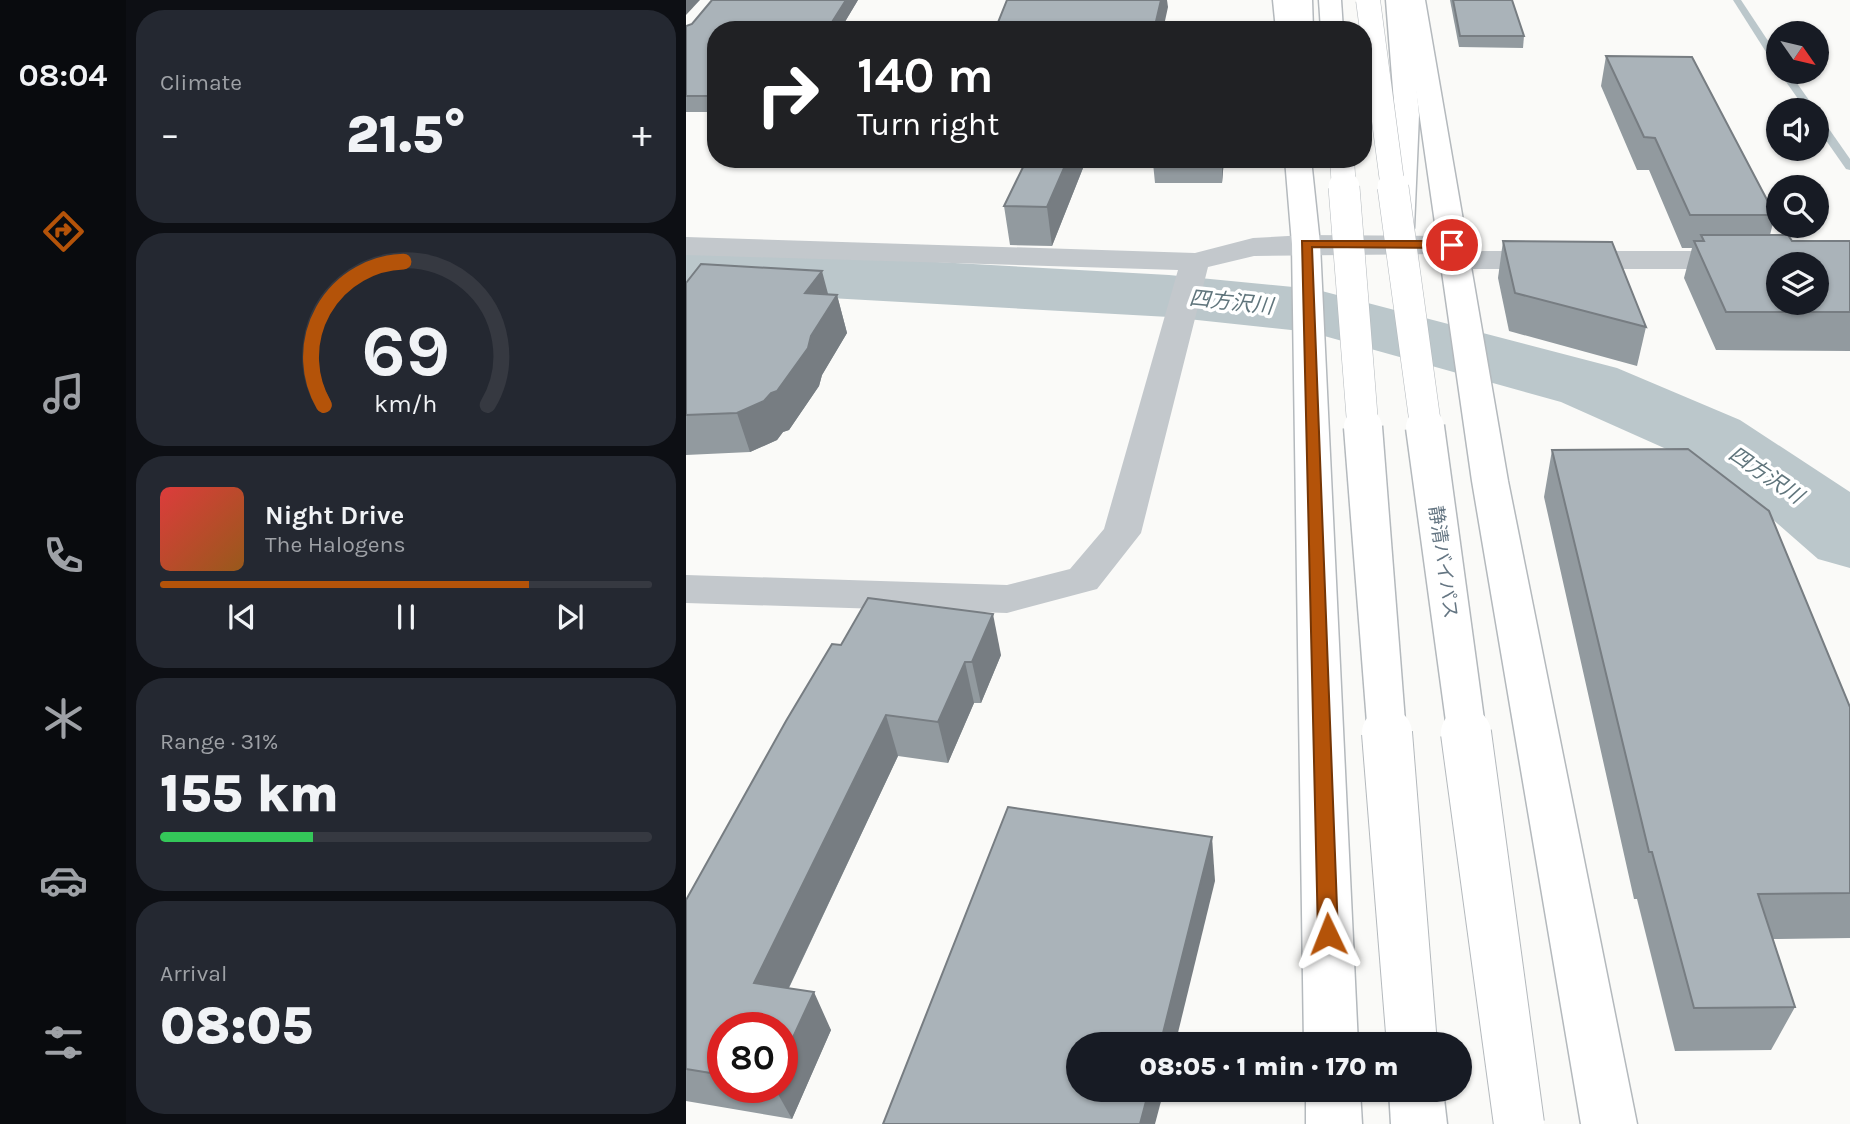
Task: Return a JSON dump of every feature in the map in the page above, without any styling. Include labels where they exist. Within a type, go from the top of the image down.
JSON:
[{"type":"highway","points":[[1284,0],[1286,21]]},
{"type":"highway","points":[[1301,0],[1302,21]]},
{"type":"highway","points":[[1330,0],[1331,21]]},
{"type":"highway","name":"静清バイパス","points":[[1368,0],[1371,21]]},
{"type":"highway","points":[[1397,0],[1407,116],[1399,232]]},
{"type":"highway","points":[[1414,0],[1490,481],[1609,1124]]},
{"type":"highway","name":"静清バイパス","points":[[1372,30],[1519,1124]]},
{"type":"highway","points":[[1299,168],[1306,244],[1331,1032]]},
{"type":"highway","points":[[1319,168],[1349,261]]},
{"type":"highway","points":[[1343,168],[1411,1032]]},
{"type":"highway","points":[[1333,1102],[1334,1124]]},
{"type":"highway","points":[[1417,1102],[1419,1124]]},
{"type":"street","points":[[686,246],[1194,269],[1254,247],[1306,244],[1453,252],[1766,260]]},
{"type":"street","points":[[686,589],[1007,599],[1083,579],[1122,533],[1194,269]]},
{"type":"building","points":[[712,0],[846,0],[833,21],[707,21],[707,96],[686,96],[686,26],[692,24]]},
{"type":"building","points":[[1007,0],[1161,0],[1156,21],[999,21]]},
{"type":"building","points":[[1453,0],[1512,0],[1524,36],[1460,36]]},
{"type":"building","points":[[1606,56],[1692,57],[1766,198],[1766,215],[1690,215],[1655,138],[1644,137]]},
{"type":"building","points":[[1023,168],[1064,168],[1047,207],[1004,206]]},
{"type":"building","points":[[1701,235],[1766,235],[1766,238],[1790,238],[1792,241],[1850,241],[1850,312],[1829,312],[1829,252],[1766,252],[1766,312],[1726,312],[1694,241],[1704,241]]},
{"type":"building","points":[[1503,241],[1612,242],[1646,327],[1515,293]]},
{"type":"building","points":[[701,264],[822,271],[805,293],[837,295],[811,336],[808,348],[777,391],[764,401],[737,413],[686,415],[686,283]]},
{"type":"building","points":[[1688,449],[1769,511],[1850,707],[1850,893],[1758,894],[1795,1007],[1694,1008],[1652,852],[1649,852],[1552,450]]},
{"type":"building","points":[[868,598],[993,614],[972,662],[965,662],[938,722],[886,715],[754,983],[814,992],[798,1026],[798,1012],[707,1012],[707,1072],[686,1069],[686,900],[832,644],[841,645]]},
{"type":"building","points":[[1008,807],[1212,837],[1163,1032],[1066,1032],[1066,1102],[1146,1102],[1140,1124],[883,1124]]},
{"type":"waterway","points":[[1737,0],[1766,45]]},
{"type":"waterway","points":[[1793,84],[1802,98]]},
{"type":"waterway","points":[[1829,137],[1850,167]]},
{"type":"waterway","name":"四方沢川","points":[[686,269],[1169,296],[1314,311],[1589,385],[1711,438],[1800,497],[1850,538]]},
{"type":"route","points":[[1328,934],[1306,244],[1452,245]]}]
